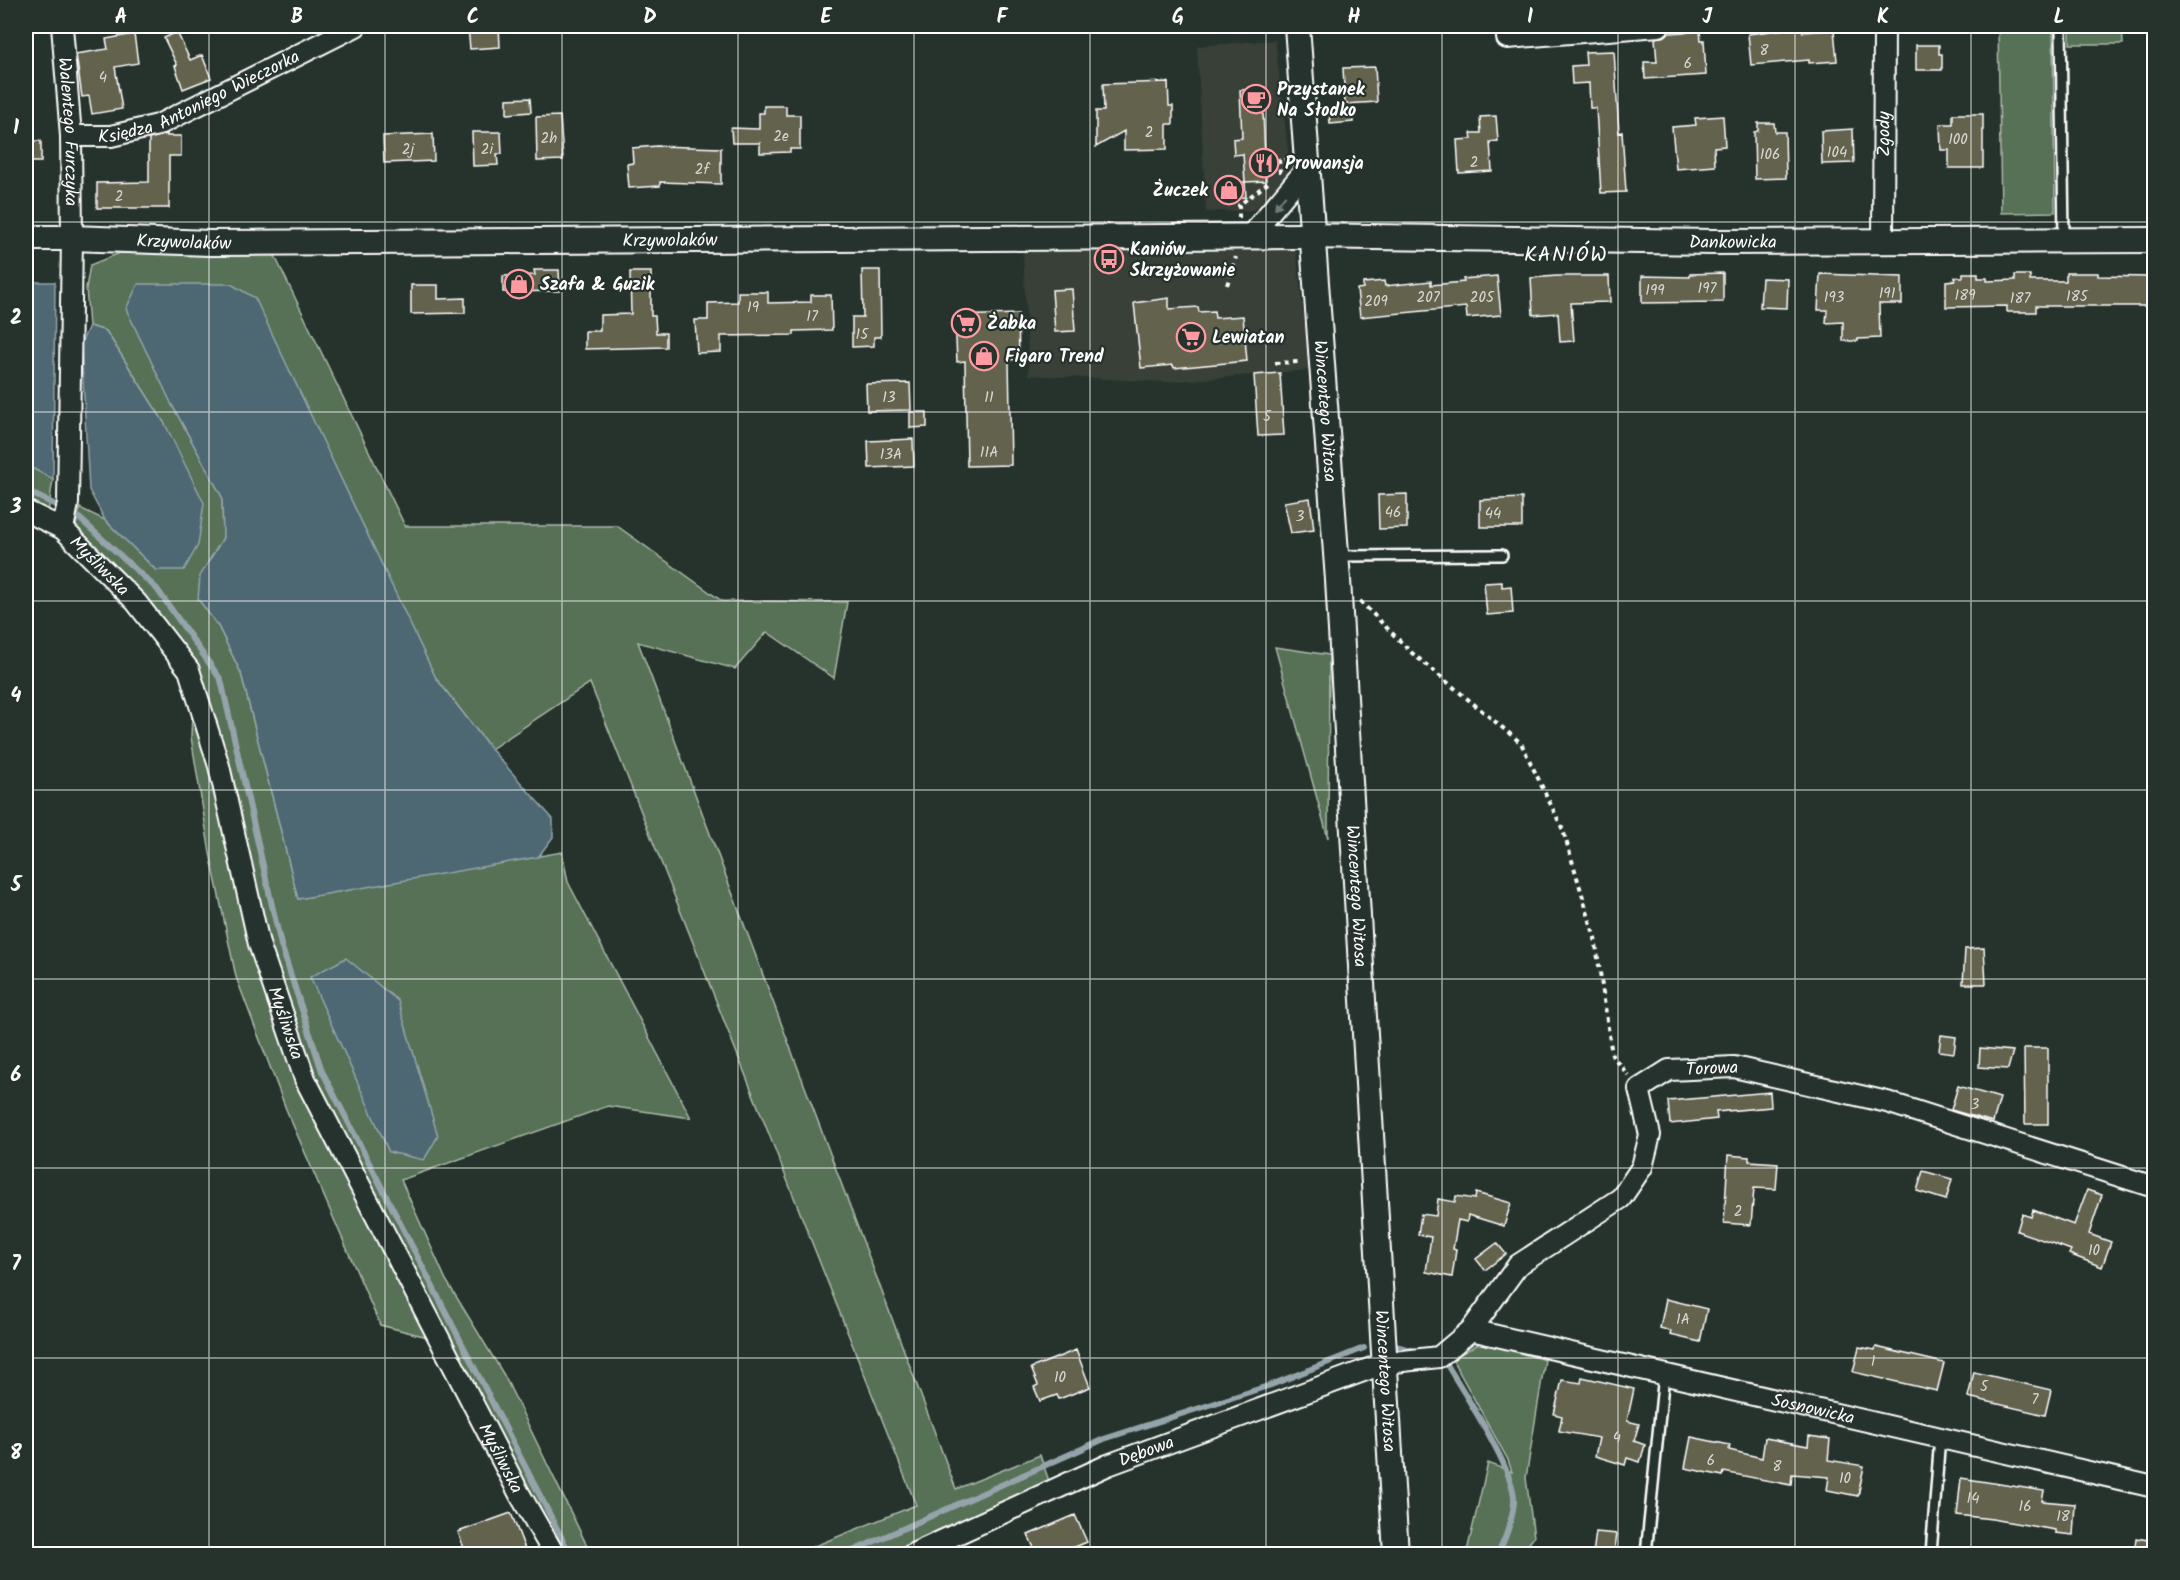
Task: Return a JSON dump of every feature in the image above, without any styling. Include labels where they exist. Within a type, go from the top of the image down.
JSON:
[{"type":"street","name":"Walentego Furczyka","points":[[62,26],[71,136],[72,238],[68,503],[63,529]]},
{"type":"street","name":"Księdza Antoniego Wieczorka","points":[[71,136],[111,136],[158,125],[356,26]]},
{"type":"street","name":"Wincentego Witosa","points":[[1297,26],[1300,163],[1312,236],[1338,568],[1396,1554]]},
{"type":"street","points":[[1507,38],[1659,26]]},
{"type":"street","name":"Zgody","points":[[1883,242],[1884,26]]},
{"type":"street","points":[[1245,230],[1300,163]]},
{"type":"street","name":"Krzywolaków","points":[[26,238],[221,243],[1245,230],[1312,236]]},
{"type":"street","name":"Dankowicka","points":[[1312,236],[1713,242],[2154,240]]},
{"type":"street","name":"Myśliwska","points":[[26,511],[63,529],[136,602],[189,670],[219,766],[259,944],[305,1079],[514,1483],[554,1554]]},
{"type":"street","name":"Torowa","points":[[1639,1089],[1669,1070],[1734,1067],[1887,1102],[2154,1187]]},
{"type":"street","points":[[1385,1363],[1439,1357],[1471,1330],[1518,1265],[1621,1198],[1642,1167],[1650,1135],[1639,1089]]},
{"type":"street","name":"Sosnowicka","points":[[1471,1330],[2154,1487]]},
{"type":"street","name":"Dębowa","points":[[913,1554],[1107,1465],[1385,1363]]},
{"type":"lane","points":[[2061,26],[2064,241]]},
{"type":"lane","points":[[1338,568],[1502,555]]},
{"type":"lane","points":[[1646,1554],[1664,1374]]},
{"type":"lane","points":[[1931,1554],[1940,1437]]},
{"type":"path","points":[[1245,230],[1239,205],[1280,172],[1280,160],[1300,163]]},
{"type":"path","points":[[1338,568],[1412,653],[1521,743],[1563,830],[1595,938],[1612,1055],[1639,1089]]},
{"type":"shaded area","points":[[1275,40],[1290,168],[1282,185],[1253,210],[1206,212],[1197,46]]},
{"type":"shaded area","points":[[1296,250],[1310,370],[1167,382],[1029,375],[1023,251]]},
{"type":"green space","points":[[1998,26],[2053,26],[2055,212],[2001,213]]},
{"type":"green space","points":[[2070,26],[2122,26],[2123,44],[2070,44]]},
{"type":"green space","points":[[273,252],[405,526],[617,526],[722,601],[847,602],[834,678],[767,632],[735,669],[638,642],[956,1489],[1040,1455],[1049,1481],[896,1554],[795,1554],[916,1505],[590,683],[491,749],[436,678],[171,403],[222,497],[223,538],[200,576],[199,599],[218,626],[241,673],[298,899],[562,852],[568,882],[691,1118],[608,1106],[401,1180],[446,1280],[504,1375],[591,1554],[561,1554],[427,1337],[380,1325],[286,1109],[236,977],[210,853],[191,737],[194,668],[75,530],[80,508],[105,520],[156,570],[165,424],[106,331],[89,326],[86,288],[90,265],[120,253]]},
{"type":"green space","points":[[26,465],[53,479],[48,513],[26,503]]},
{"type":"green space","points":[[1275,647],[1329,655],[1328,838]]},
{"type":"green space","points":[[1481,1342],[1545,1360],[1526,1478],[1534,1537],[1521,1554],[1464,1554],[1468,1547],[1488,1463],[1512,1472],[1508,1460],[1452,1359]]},
{"type":"water","points":[[26,282],[55,282],[53,479],[26,465]]},
{"type":"water","points":[[138,284],[231,284],[255,298],[436,678],[491,749],[553,819],[553,837],[538,857],[298,899],[241,673],[218,626],[198,599],[200,576],[223,538],[222,497],[171,403],[126,309]]},
{"type":"water","points":[[89,326],[106,331],[165,424],[204,503],[198,545],[184,570],[156,570],[105,520],[89,490],[81,343]]},
{"type":"water","points":[[346,958],[398,1001],[438,1136],[424,1160],[389,1152],[310,977]]},
{"type":"building","points":[[468,26],[499,26],[500,47],[470,49]]},
{"type":"building","points":[[1802,27],[1803,32],[1834,30],[1837,61],[1809,63],[1809,60],[1751,65],[1748,34]]},
{"type":"building","points":[[1700,31],[1701,40],[1704,40],[1706,75],[1645,79],[1644,62],[1657,62],[1655,38],[1669,33]]},
{"type":"building","points":[[177,32],[190,60],[202,55],[211,78],[183,89],[175,66],[177,65],[164,38]]},
{"type":"building","points":[[134,34],[138,63],[115,67],[122,109],[92,114],[89,96],[82,97],[76,54],[108,49],[106,39]]},
{"type":"building","points":[[1916,45],[1939,45],[1939,54],[1942,54],[1942,70],[1916,70]]},
{"type":"building","points":[[1614,51],[1619,133],[1622,132],[1626,192],[1601,193],[1596,108],[1590,108],[1589,83],[1572,84],[1571,66],[1586,65],[1585,52]]},
{"type":"building","points":[[1375,67],[1377,102],[1345,104],[1343,68]]},
{"type":"building","points":[[1168,82],[1169,106],[1173,106],[1173,124],[1167,124],[1167,149],[1124,150],[1124,131],[1096,147],[1096,111],[1104,111],[1103,84]]},
{"type":"building","points":[[1262,89],[1266,181],[1245,182],[1243,154],[1234,155],[1233,139],[1242,138],[1240,90]]},
{"type":"building","points":[[530,98],[531,112],[507,114],[507,99]]},
{"type":"building","points":[[764,106],[786,106],[786,115],[800,115],[800,149],[790,149],[790,152],[760,153],[760,143],[732,143],[731,128],[759,129],[759,113],[764,113]]},
{"type":"building","points":[[1352,108],[1353,122],[1330,124],[1329,109]]},
{"type":"building","points":[[1953,114],[1983,114],[1983,168],[1949,168],[1949,150],[1941,150],[1940,124],[1953,124]]},
{"type":"building","points":[[560,116],[563,160],[537,161],[536,117]]},
{"type":"building","points":[[1496,116],[1498,141],[1490,142],[1492,171],[1459,173],[1457,140],[1472,139],[1471,133],[1481,133],[1480,117]]},
{"type":"building","points":[[1723,116],[1725,146],[1714,147],[1715,166],[1676,169],[1672,127],[1696,125],[1695,118]]},
{"type":"building","points":[[1758,123],[1774,123],[1775,132],[1785,132],[1786,178],[1755,179],[1754,132],[1758,131]]},
{"type":"building","points":[[1853,129],[1854,163],[1822,164],[1821,131]]},
{"type":"building","points":[[472,132],[501,132],[502,154],[497,154],[498,165],[473,166]]},
{"type":"building","points":[[167,134],[167,136],[181,136],[181,156],[169,156],[169,208],[97,208],[97,183],[149,182],[149,139]]},
{"type":"building","points":[[433,134],[434,161],[384,163],[383,136]]},
{"type":"building","points":[[26,141],[41,141],[41,162],[26,162]]},
{"type":"building","points":[[657,146],[721,148],[721,184],[660,182],[660,186],[629,188],[627,164],[633,163],[632,148]]},
{"type":"building","points":[[1245,182],[1246,197],[1220,198],[1219,184]]},
{"type":"building","points":[[534,270],[559,270],[560,291],[503,292],[503,276],[535,275]]},
{"type":"building","points":[[862,270],[880,270],[881,337],[874,337],[874,346],[852,347],[852,317],[863,317]]},
{"type":"building","points":[[630,272],[651,272],[651,316],[655,316],[656,333],[666,333],[666,347],[585,349],[585,331],[600,331],[600,315],[631,314]]},
{"type":"building","points":[[1723,273],[1723,302],[1642,303],[1642,276],[1690,277],[1690,274]]},
{"type":"building","points":[[1963,273],[1978,273],[1978,278],[1987,278],[1987,281],[2015,280],[2015,275],[2030,275],[2030,281],[2066,281],[2066,273],[2148,277],[2148,306],[2036,306],[2036,312],[2007,312],[2007,306],[1946,307],[1946,281],[1955,280],[1955,277],[1963,277]]},
{"type":"building","points":[[1820,274],[1902,277],[1902,304],[1879,304],[1880,338],[1843,341],[1843,322],[1826,323],[1827,310],[1818,310]]},
{"type":"building","points":[[1497,276],[1501,315],[1467,318],[1466,307],[1360,317],[1357,289],[1363,288],[1363,283],[1384,281],[1385,286],[1431,281],[1431,285]]},
{"type":"building","points":[[1609,276],[1610,302],[1571,303],[1574,341],[1560,342],[1558,313],[1533,315],[1531,278]]},
{"type":"building","points":[[1762,278],[1788,279],[1787,308],[1760,307]]},
{"type":"building","points":[[411,285],[438,285],[438,299],[465,298],[465,313],[411,314]]},
{"type":"building","points":[[1072,289],[1075,331],[1055,332],[1052,290]]},
{"type":"building","points":[[738,292],[768,292],[768,303],[811,302],[811,295],[831,295],[832,330],[794,331],[794,335],[721,336],[721,352],[697,353],[695,320],[708,320],[708,303],[738,302]]},
{"type":"building","name":"Lewiatan","points":[[1169,298],[1169,309],[1198,307],[1199,312],[1214,311],[1215,318],[1243,316],[1247,361],[1174,368],[1173,365],[1141,368],[1134,303]]},
{"type":"building","points":[[1018,314],[1019,359],[1009,360],[1011,465],[967,466],[965,361],[957,362],[955,316]]},
{"type":"building","points":[[1280,373],[1284,435],[1258,436],[1254,375]]},
{"type":"building","points":[[910,383],[911,410],[867,411],[866,384]]},
{"type":"building","points":[[910,412],[927,412],[927,427],[910,428]]},
{"type":"building","points":[[913,439],[914,466],[869,468],[868,441]]},
{"type":"building","points":[[1407,494],[1407,528],[1379,529],[1378,495]]},
{"type":"building","points":[[1310,498],[1314,530],[1291,533],[1284,502]]},
{"type":"building","points":[[1522,498],[1522,527],[1480,527],[1480,500]]},
{"type":"building","points":[[1502,582],[1502,587],[1511,586],[1513,613],[1487,615],[1484,583]]},
{"type":"building","points":[[1984,948],[1986,984],[1963,984],[1965,949]]},
{"type":"building","points":[[1941,1035],[1956,1037],[1954,1053],[1939,1051]]},
{"type":"building","points":[[1980,1048],[2013,1051],[2008,1069],[1979,1067]]},
{"type":"building","points":[[2024,1048],[2048,1048],[2048,1124],[2025,1124]]},
{"type":"building","points":[[1958,1086],[2000,1098],[1993,1122],[1951,1110]]},
{"type":"building","points":[[1770,1092],[1771,1107],[1716,1112],[1717,1119],[1670,1124],[1668,1101]]},
{"type":"building","points":[[1728,1155],[1749,1157],[1749,1161],[1778,1163],[1776,1189],[1754,1188],[1751,1225],[1724,1223]]},
{"type":"building","points":[[1923,1171],[1952,1179],[1946,1200],[1917,1191]]},
{"type":"building","points":[[2087,1190],[2102,1195],[2089,1234],[2111,1242],[2102,1267],[2069,1254],[2071,1250],[2017,1231],[2022,1214],[2031,1217],[2033,1210],[2074,1225]]},
{"type":"building","points":[[1476,1193],[1511,1203],[1504,1226],[1468,1215],[1467,1222],[1458,1220],[1453,1249],[1456,1250],[1452,1277],[1426,1272],[1431,1237],[1418,1235],[1421,1214],[1436,1216],[1438,1199],[1455,1202],[1456,1196],[1475,1199]]},
{"type":"building","points":[[1497,1243],[1506,1254],[1485,1270],[1476,1259]]},
{"type":"building","points":[[1666,1299],[1707,1309],[1700,1342],[1670,1335],[1671,1331],[1660,1328]]},
{"type":"building","points":[[1859,1347],[1875,1350],[1876,1347],[1944,1363],[1937,1391],[1853,1372]]},
{"type":"building","points":[[1076,1350],[1090,1387],[1059,1399],[1057,1395],[1040,1401],[1034,1387],[1038,1385],[1031,1368]]},
{"type":"building","points":[[1974,1372],[2051,1390],[2045,1415],[1968,1397]]},
{"type":"building","points":[[1582,1377],[1634,1389],[1627,1421],[1639,1424],[1634,1441],[1645,1445],[1640,1462],[1627,1458],[1625,1465],[1595,1456],[1599,1438],[1559,1431],[1562,1416],[1554,1414],[1562,1380],[1581,1383]]},
{"type":"building","points":[[1809,1436],[1830,1439],[1828,1460],[1864,1466],[1858,1496],[1827,1490],[1829,1477],[1792,1474],[1791,1485],[1724,1472],[1723,1476],[1685,1468],[1691,1437],[1730,1445],[1729,1450],[1762,1458],[1765,1438],[1808,1446]]},
{"type":"building","points":[[1961,1478],[2044,1491],[2042,1501],[2075,1504],[2073,1535],[1992,1519],[1957,1515]]},
{"type":"building","points":[[511,1513],[527,1554],[496,1554],[494,1550],[481,1554],[466,1554],[458,1532]]},
{"type":"building","points":[[1075,1515],[1087,1542],[1058,1554],[1037,1554],[1028,1535]]},
{"type":"building","points":[[1596,1532],[1617,1534],[1614,1554],[1593,1554]]},
{"type":"building","points":[[2136,1538],[2154,1541],[2154,1554],[2134,1554]]},
{"type":"waterway","points":[[26,491],[54,504]]},
{"type":"waterway","points":[[78,517],[157,589],[221,680],[281,945],[322,1071],[570,1554]]},
{"type":"waterway","points":[[1395,1346],[1419,1352]]},
{"type":"waterway","points":[[846,1554],[1104,1439],[1271,1385],[1364,1348]]},
{"type":"waterway","points":[[1446,1363],[1498,1452],[1512,1488],[1514,1501],[1512,1515],[1498,1554]]},
{"type":"place","name":"Przystanek Na Słodko","points":[[1256,99]]},
{"type":"place","name":"Prowansja","points":[[1264,163]]},
{"type":"place","name":"Żuczek","points":[[1229,190]]},
{"type":"place","name":"Kaniów Skrzyżowanie","points":[[1109,259]]},
{"type":"place","name":"Szafa & Guzik","points":[[519,284]]},
{"type":"place","name":"Żabka","points":[[966,323]]},
{"type":"place","name":"Lewiatan","points":[[1191,337]]},
{"type":"place","name":"Figaro Trend","points":[[984,356]]},
{"type":"district","name":"KANIÓW","points":[[1566,254]]}]
